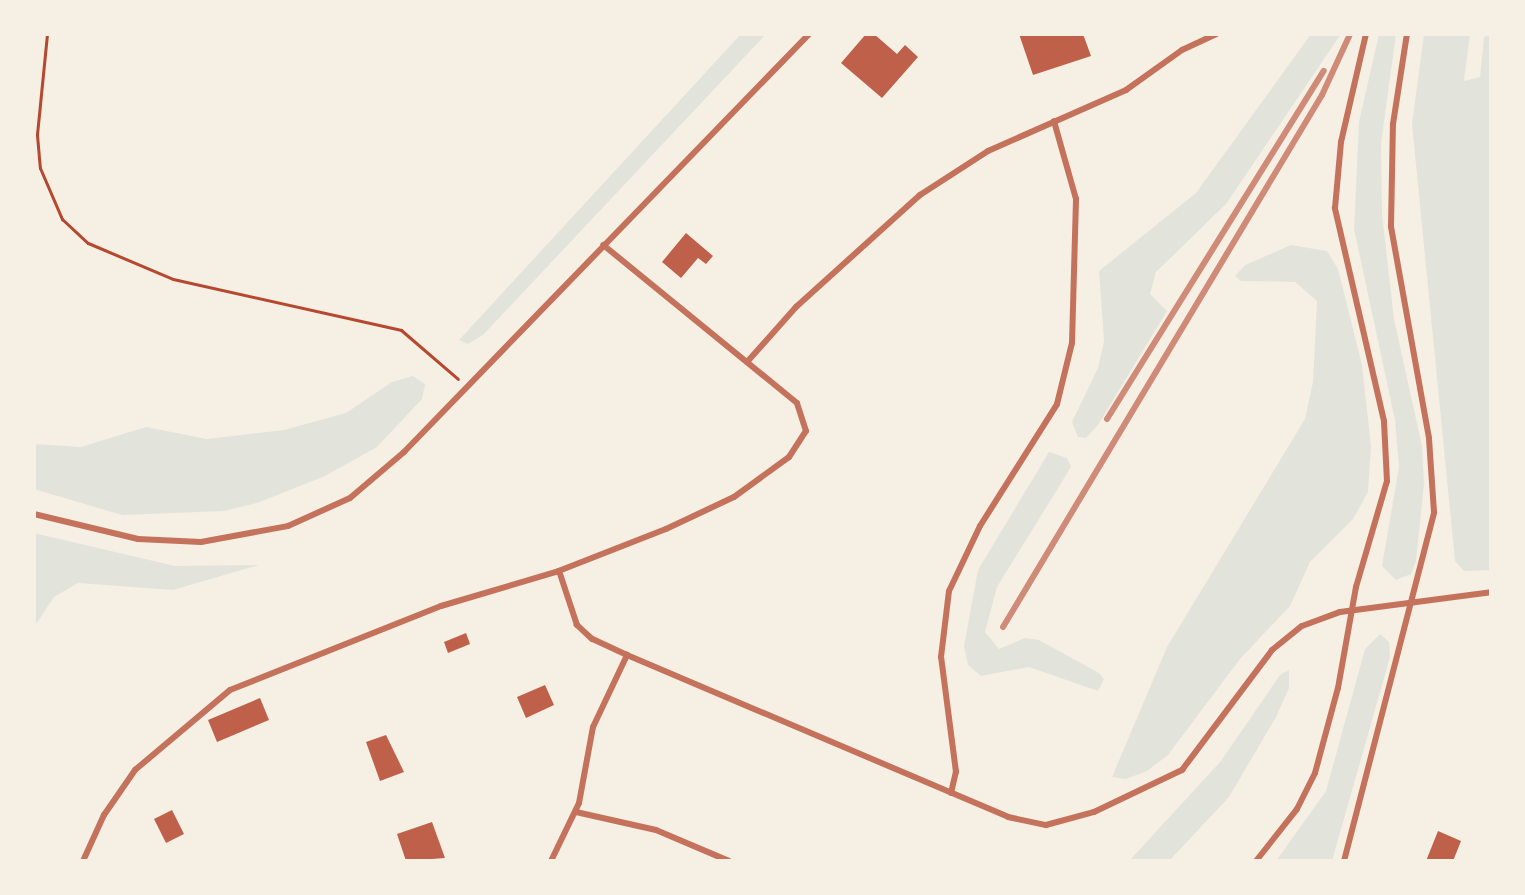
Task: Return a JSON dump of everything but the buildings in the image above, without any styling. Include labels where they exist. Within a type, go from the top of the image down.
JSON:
[{"type":"lane","points":[[34,514],[138,539],[172,541],[231,540],[288,526],[330,510],[369,484],[466,388],[809,34]]},
{"type":"lane","points":[[747,362],[796,307],[920,195],[988,151],[1126,90],[1182,50],[1216,34]]},
{"type":"lane","points":[[1256,861],[1297,809],[1315,773],[1338,688],[1352,610],[1383,501],[1389,459],[1363,314],[1336,223],[1337,170],[1366,34]]},
{"type":"lane","points":[[1344,861],[1414,605],[1434,495],[1391,226],[1393,124],[1407,34]]},
{"type":"lane","points":[[951,793],[956,772],[941,657],[949,591],[980,526],[1057,404],[1072,343],[1076,199],[1054,121]]},
{"type":"lane","points":[[83,861],[104,815],[135,770],[230,690],[441,606],[559,571],[717,505],[789,457],[803,439],[805,416],[747,362],[603,245]]},
{"type":"lane","points":[[559,571],[577,625],[592,639],[1008,817],[1046,825],[1159,785],[1192,761],[1279,642],[1302,626],[1352,610],[1414,605],[1491,592]]},
{"type":"lane","points":[[551,861],[576,812],[587,743],[627,655]]},
{"type":"lane","points":[[576,812],[656,830],[729,861]]},
{"type":"path","points":[[47,34],[37,135],[40,168],[52,202],[80,237],[111,257],[173,279],[401,330],[466,388]]},
{"type":"shaded area","points":[[741,34],[766,34],[483,335],[468,344],[459,340]]},
{"type":"shaded area","points":[[1311,34],[1341,34],[1226,204],[1156,272],[1150,294],[1167,311],[1098,425],[1086,438],[1078,437],[1072,422],[1098,368],[1104,341],[1099,271],[1196,193]]},
{"type":"shaded area","points":[[1379,34],[1396,34],[1381,144],[1382,214],[1394,319],[1422,446],[1424,484],[1416,561],[1411,574],[1396,580],[1382,566],[1399,467],[1395,420],[1354,229],[1359,122]]},
{"type":"shaded area","points":[[1424,34],[1470,34],[1464,81],[1480,77],[1484,37],[1491,34],[1491,570],[1464,571],[1455,561],[1412,124]]},
{"type":"shaded area","points":[[1291,245],[1327,251],[1338,269],[1362,365],[1371,446],[1368,492],[1353,519],[1310,562],[1290,606],[1240,659],[1168,755],[1147,771],[1126,779],[1112,777],[1167,647],[1305,419],[1313,382],[1317,301],[1295,282],[1241,281],[1235,276],[1245,265]]},
{"type":"shaded area","points":[[413,376],[425,384],[422,399],[377,447],[325,476],[257,503],[224,511],[122,515],[34,489],[34,444],[81,447],[146,427],[207,439],[284,430],[346,413],[392,382]]},
{"type":"shaded area","points":[[1049,452],[1067,458],[1071,467],[997,587],[985,632],[999,649],[1025,638],[1039,640],[1099,673],[1104,679],[1098,691],[1029,667],[981,676],[968,665],[964,646],[978,570]]},
{"type":"shaded area","points":[[34,533],[175,566],[259,565],[173,590],[78,583],[54,597],[34,627]]},
{"type":"shaded area","points":[[1380,634],[1389,642],[1390,657],[1332,861],[1276,861],[1326,791],[1365,649]]},
{"type":"shaded area","points":[[1289,670],[1289,688],[1276,717],[1229,797],[1169,861],[1129,861],[1221,761],[1280,675]]},
{"type":"railway","points":[[1003,627],[1322,95],[1350,34]]},
{"type":"railway","points":[[1107,419],[1324,71]]}]
